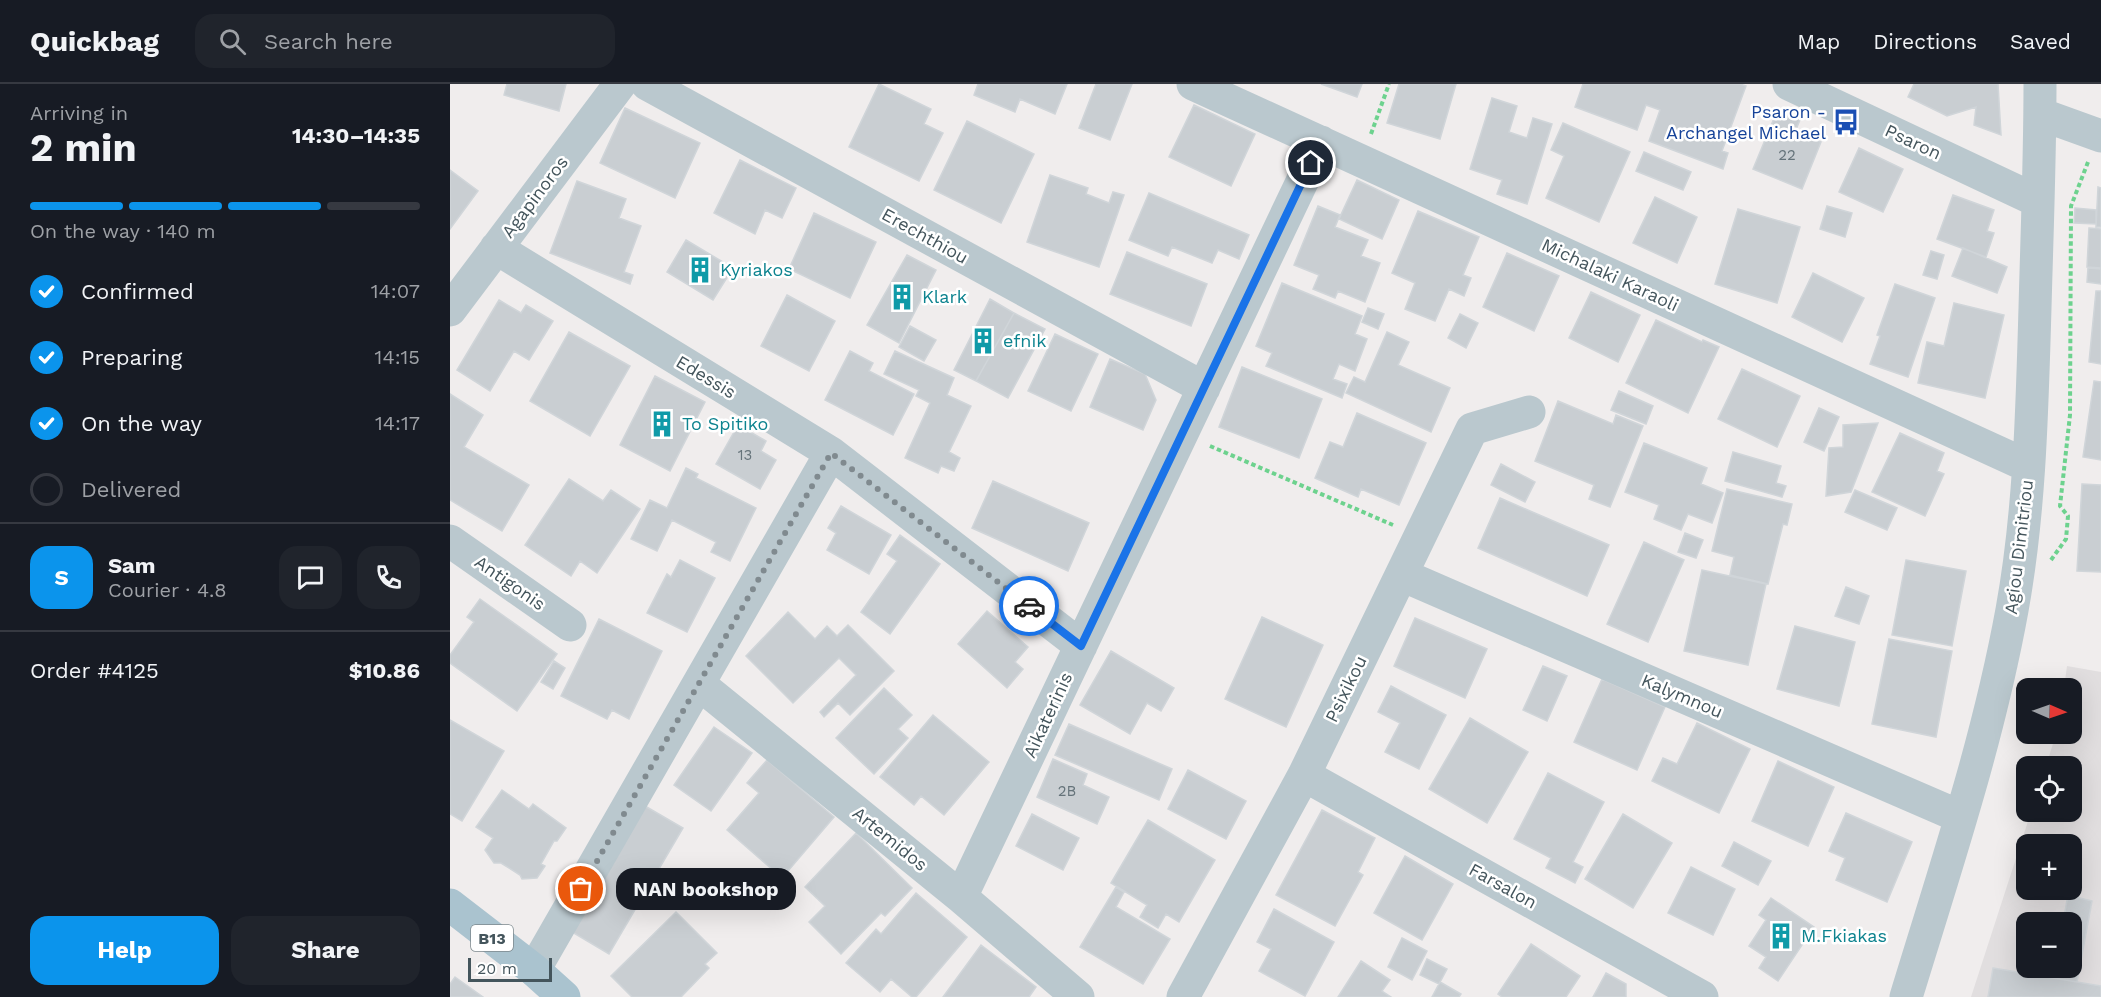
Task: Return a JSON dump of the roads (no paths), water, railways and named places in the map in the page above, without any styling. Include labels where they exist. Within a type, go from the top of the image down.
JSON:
[{"type":"main road","name":"B13","points":[[450,905],[534,970],[562,996]]},
{"type":"street","name":"Agapinoros","points":[[450,310],[620,84]]},
{"type":"street","name":"Erechthiou","points":[[647,84],[1204,388]]},
{"type":"street","name":"Michalaki Karaoli","points":[[1193,84],[2028,466]]},
{"type":"street","name":"Psaron","points":[[1789,84],[2038,201]]},
{"type":"street","name":"Agiou Dimitriou","points":[[1906,997],[1961,817],[1997,683],[2021,550],[2034,352],[2040,99]]},
{"type":"street","points":[[2040,99],[2095,147]]},
{"type":"street","name":"Aikaterinis","points":[[961,897],[1320,142]]},
{"type":"street","name":"Edessis","points":[[496,248],[831,453],[1081,646]]},
{"type":"street","name":"Psixikou","points":[[1193,993],[1305,775],[1472,429],[1529,412]]},
{"type":"street","points":[[534,970],[831,453]]},
{"type":"street","name":"Antigonis","points":[[450,542],[570,625]]},
{"type":"street","name":"Kalymnou","points":[[1402,575],[1961,817]]},
{"type":"street","name":"Artemidos","points":[[699,684],[961,897],[1078,997]]},
{"type":"street","name":"Farsalon","points":[[1305,775],[1696,996]]},
{"type":"place","name":"Psaron - Archangel Michael","points":[[1846,122]]},
{"type":"place","name":"Kyriakos","points":[[700,270]]},
{"type":"place","name":"Klark","points":[[902,297]]},
{"type":"place","name":"efnik","points":[[983,341]]},
{"type":"place","name":"To Spitiko","points":[[662,424]]},
{"type":"place","name":"NAN bookshop","points":[[581,889]]},
{"type":"place","name":"M.Fkiakas","points":[[1781,936]]}]
